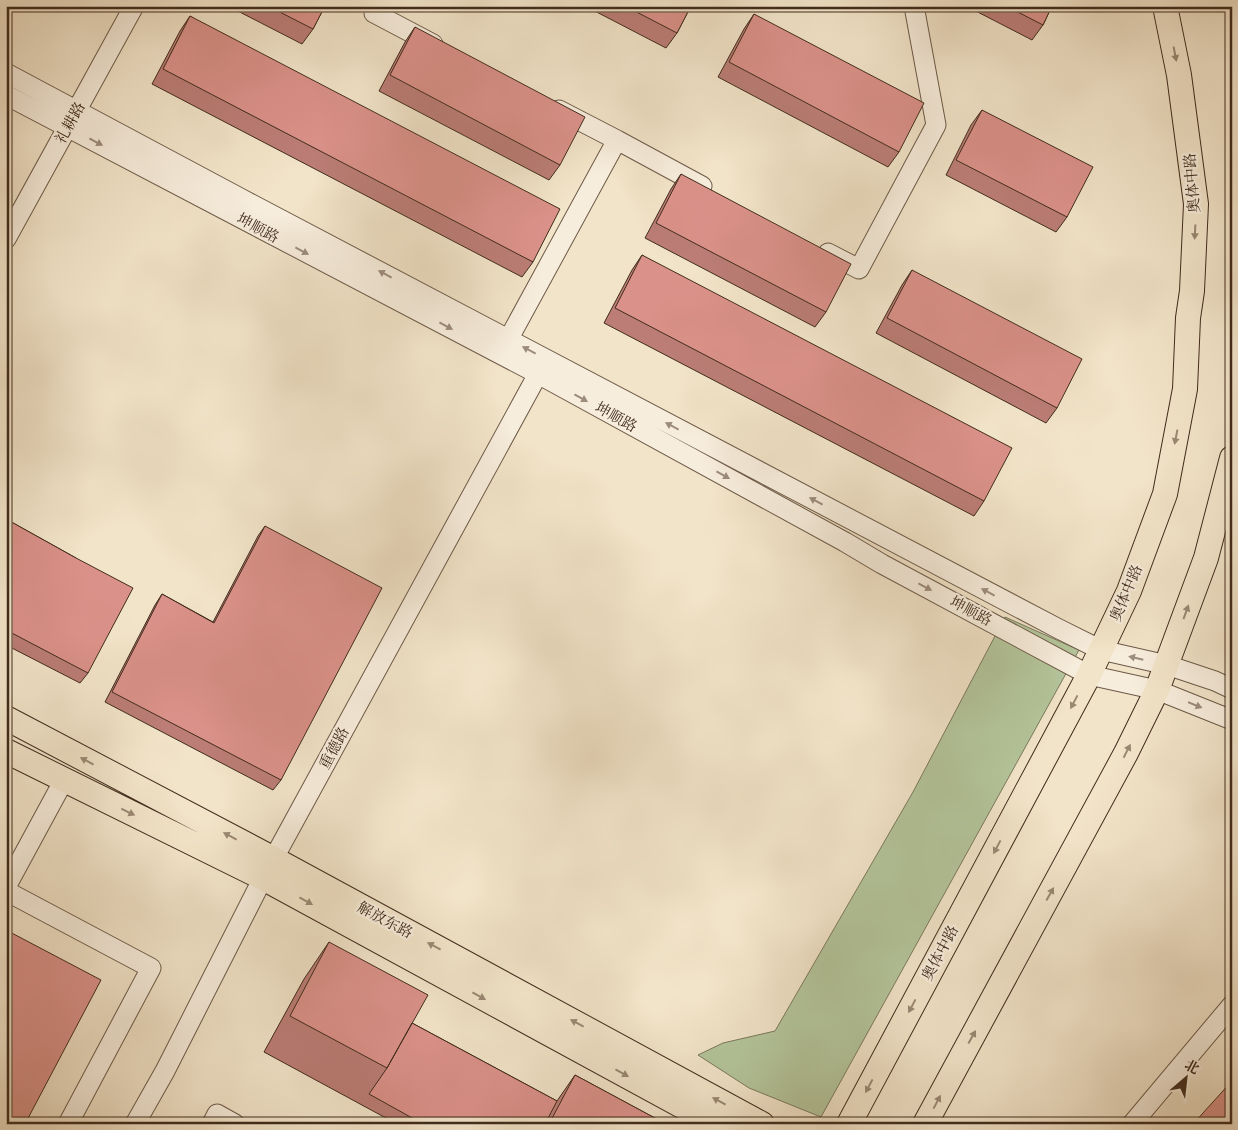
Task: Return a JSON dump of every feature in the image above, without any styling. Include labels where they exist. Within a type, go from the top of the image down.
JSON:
[{"type":"main road","name":"奥体中路","points":[[849,1124],[1089,675],[1129,591],[1165,494],[1184,389],[1188,318],[1192,291],[1196,204],[1179,75],[1165,6]]},
{"type":"main road","points":[[925,1124],[1126,753],[1158,690],[1206,558],[1232,458]]},
{"type":"main road","name":"解放东路","points":[[6,718],[715,1124]]},
{"type":"main road","name":"解放东路","points":[[6,751],[64,780],[268,869],[762,1124]]},
{"type":"street","name":"礼耕路","points":[[6,239],[134,6]]},
{"type":"street","points":[[374,6],[374,14],[452,54]]},
{"type":"street","points":[[816,246],[859,269],[936,125],[914,6]]},
{"type":"street","name":"坤顺路","points":[[6,73],[242,199],[504,347],[538,374],[882,564],[1089,675],[1158,690],[1232,720]]},
{"type":"street","name":"坤顺路","points":[[6,95],[1101,650],[1167,665],[1215,681],[1232,689]]},
{"type":"street","points":[[548,104],[721,195]]},
{"type":"street","points":[[504,347],[617,140]]},
{"type":"street","name":"重德路","points":[[134,1124],[165,1071],[268,869],[538,374]]},
{"type":"street","points":[[64,780],[6,889],[151,968],[68,1124]]},
{"type":"street","points":[[1132,1124],[1232,1005]]},
{"type":"street","points":[[212,1124],[217,1114],[235,1124]]},
{"type":"green space","points":[[1005,617],[1079,650],[821,1117],[749,1088],[698,1055],[723,1043],[775,1031],[913,792]]},
{"type":"building","points":[[268,6],[325,6],[313,29]]},
{"type":"building","points":[[625,6],[691,6],[677,33]]},
{"type":"building","points":[[1006,6],[1052,6],[1043,25]]},
{"type":"building","points":[[754,14],[924,103],[899,152],[729,62]]},
{"type":"building","points":[[190,16],[560,209],[533,262],[163,69]]},
{"type":"building","points":[[415,27],[585,117],[560,165],[390,75]]},
{"type":"building","points":[[982,110],[1093,167],[1067,217],[956,160]]},
{"type":"building","points":[[681,174],[851,264],[826,312],[656,223]]},
{"type":"building","points":[[642,255],[1012,448],[984,501],[615,308]]},
{"type":"building","points":[[912,270],[1082,359],[1057,408],[887,318]]},
{"type":"building","points":[[6,519],[133,588],[88,673],[6,630]]},
{"type":"building","points":[[265,526],[382,588],[281,780],[112,692],[162,594],[214,623]]},
{"type":"building","points":[[6,930],[101,980],[25,1124],[6,1124]]},
{"type":"building","points":[[329,942],[428,995],[387,1068],[290,1016]]},
{"type":"building","points":[[412,1023],[557,1101],[545,1124],[423,1124],[369,1094],[387,1068]]},
{"type":"building","points":[[575,1075],[666,1124],[549,1124]]},
{"type":"building","points":[[1232,1081],[1232,1124],[1193,1124]]}]
